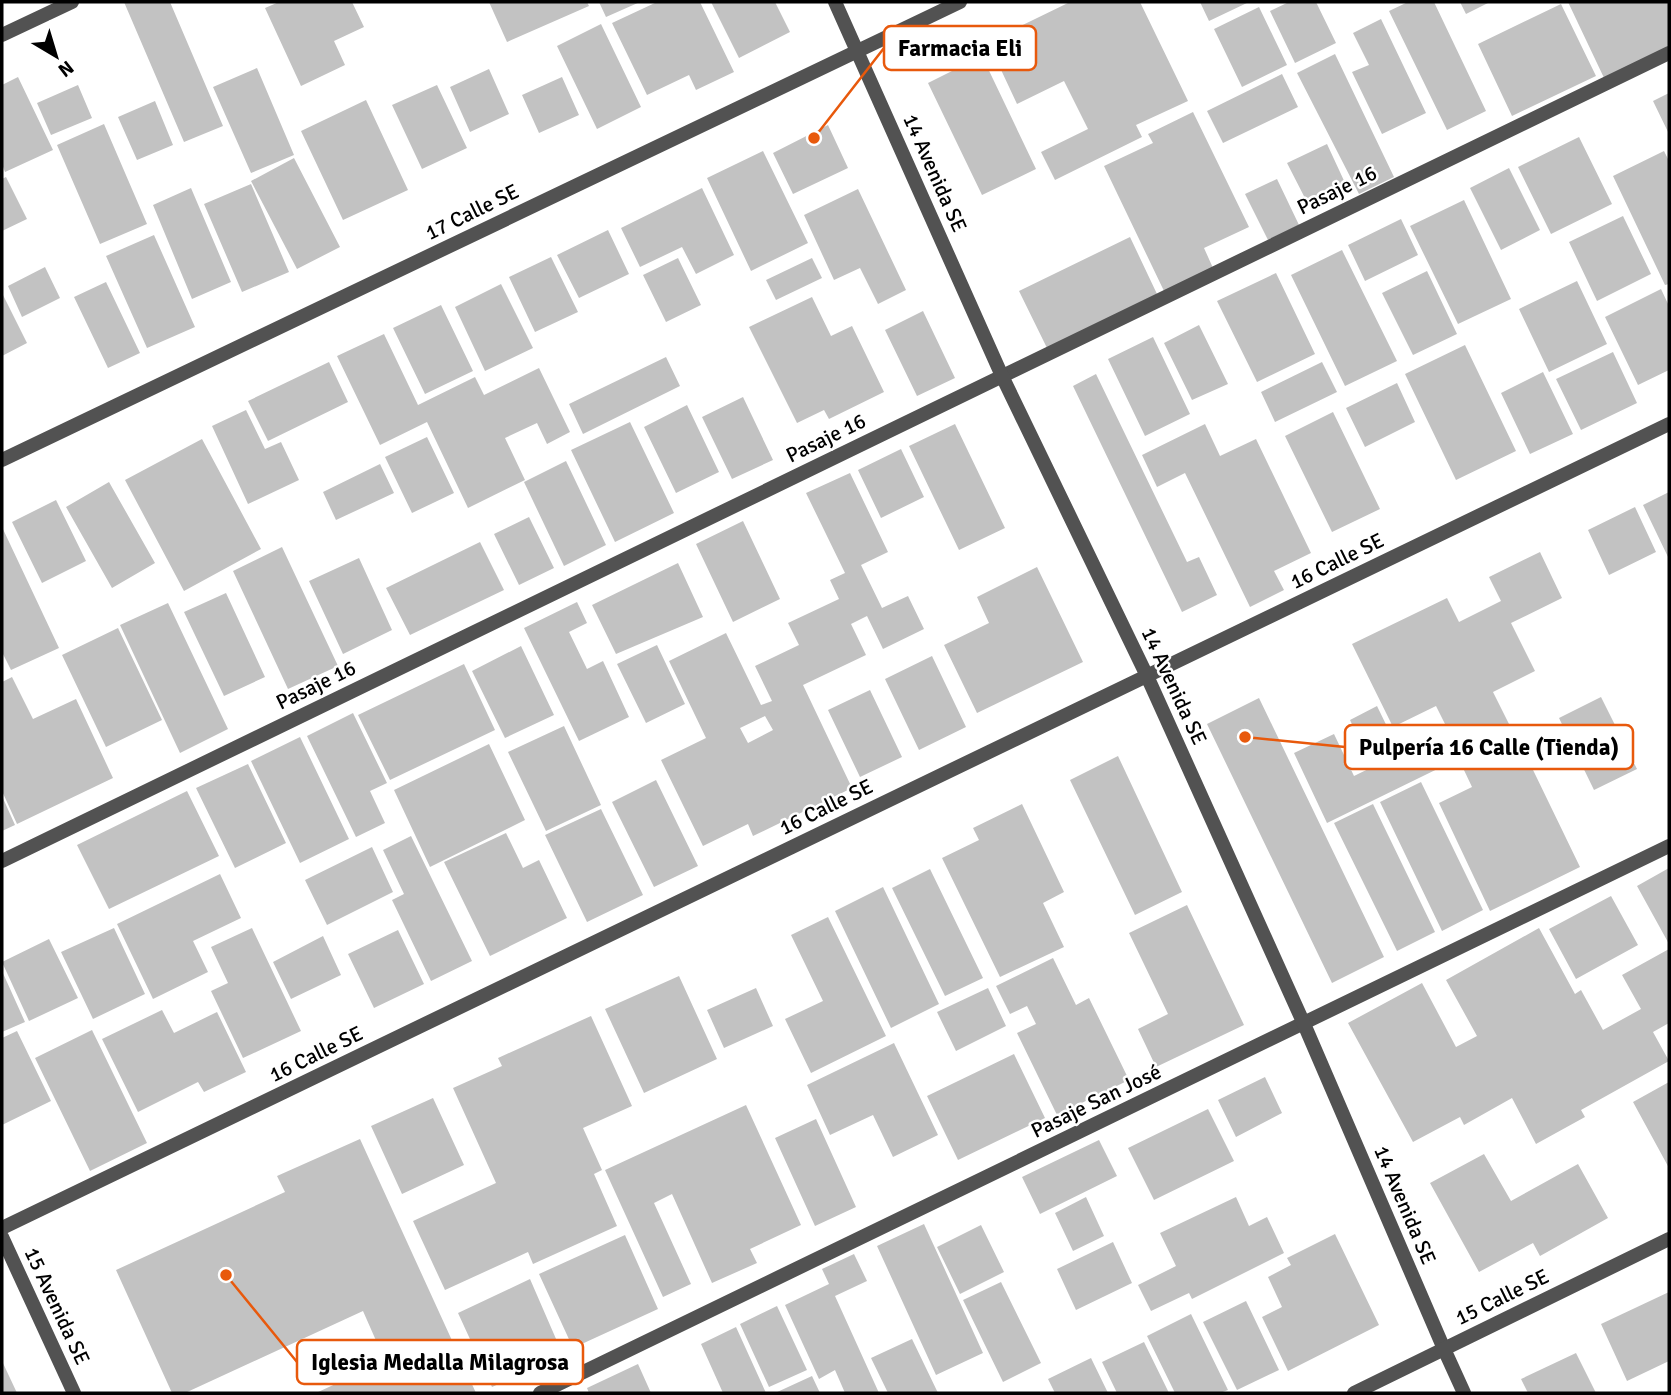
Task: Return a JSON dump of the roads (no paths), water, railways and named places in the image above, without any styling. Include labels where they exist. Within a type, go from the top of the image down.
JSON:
[{"type":"street","points":[[2,35],[72,2]]},
{"type":"street","name":"14 Avenida SE","points":[[835,2],[1002,376],[1147,676],[1304,1024],[1464,1393]]},
{"type":"street","name":"17 Calle SE","points":[[2,460],[960,2]]},
{"type":"street","name":"Pasaje 16","points":[[2,860],[1669,53]]},
{"type":"street","name":"16 Calle SE","points":[[2,1228],[1669,424]]},
{"type":"street","name":"Pasaje San José","points":[[540,1393],[1669,846]]},
{"type":"street","name":"15 Avenida SE","points":[[2,1237],[74,1393]]},
{"type":"street","name":"15 Calle SE","points":[[1354,1393],[1669,1239]]},
{"type":"place","name":"Farmacia Eli","points":[[814,138]]},
{"type":"place","name":"Pulpería 16 Calle (Tienda)","points":[[1245,737]]},
{"type":"place","name":"Iglesia Medalla Milagrosa","points":[[226,1275]]}]
